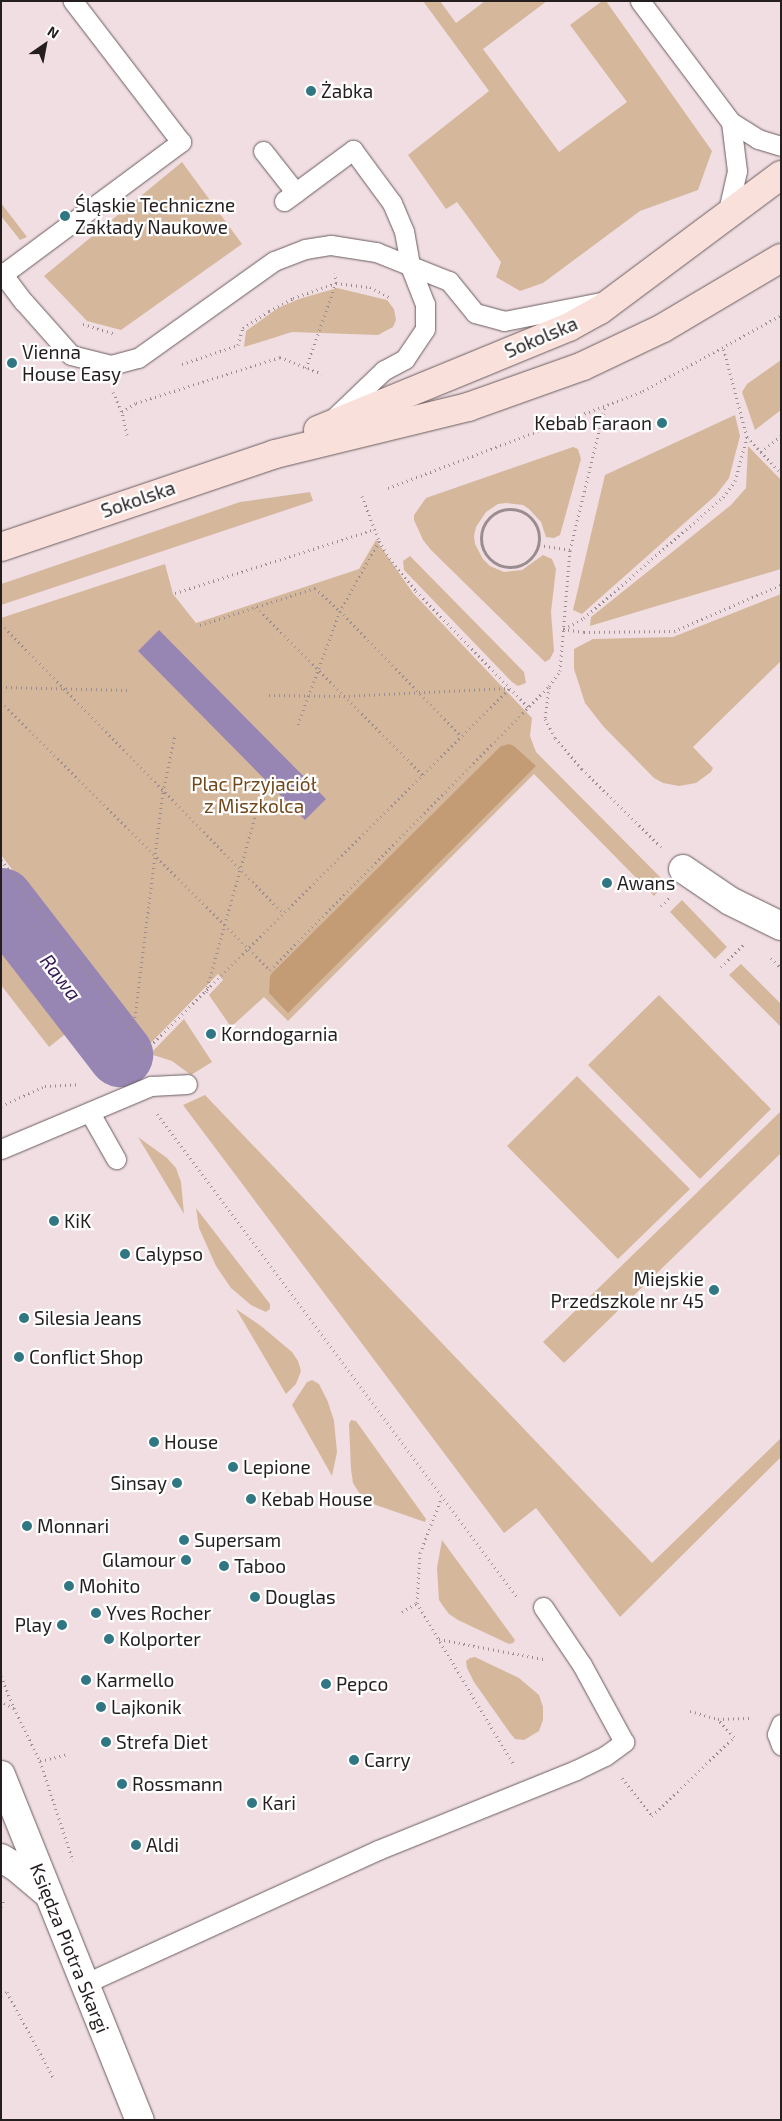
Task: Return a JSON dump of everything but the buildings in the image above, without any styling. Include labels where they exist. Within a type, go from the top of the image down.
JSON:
[{"type":"street","name":"Sokolska","points":[[275,454],[325,426],[569,326],[613,300],[781,174]]},
{"type":"street","name":"Sokolska","points":[[1,546],[275,454],[468,407],[583,366],[663,328],[781,258]]},
{"type":"street","points":[[683,868],[730,901],[781,926]]},
{"type":"street","name":"Księdza Piotra Skargi","points":[[1,1775],[140,2120]]},
{"type":"street","points":[[1,1858],[16,1867],[47,1892]]},
{"type":"lane","points":[[73,1],[180,142],[2,273],[24,302],[71,355],[111,365],[138,358],[274,261],[305,249],[331,245],[376,252],[449,280],[475,313],[504,321],[613,300]]},
{"type":"lane","points":[[640,1],[731,122],[758,139],[781,146]]},
{"type":"lane","points":[[727,215],[738,171],[731,122]]},
{"type":"lane","points":[[263,150],[290,197],[353,150],[392,203],[404,232],[410,266],[425,304],[425,329],[405,359],[384,370],[325,426]]},
{"type":"lane","points":[[1,1150],[140,1091],[160,1084],[187,1084]]},
{"type":"lane","points":[[90,1113],[116,1159]]},
{"type":"lane","points":[[84,1984],[378,1850],[576,1770],[605,1756],[624,1742],[582,1665],[543,1607]]},
{"type":"lane","points":[[781,1724],[777,1734],[781,1745]]},
{"type":"path","points":[[306,368],[336,283]]},
{"type":"path","points":[[174,366],[238,345],[243,328],[269,311],[292,298],[336,283],[370,287],[394,299]]},
{"type":"path","points":[[388,488],[643,391],[781,315]]},
{"type":"path","points":[[723,347],[747,437],[781,472]]},
{"type":"path","points":[[127,435],[122,412],[136,404],[280,357],[322,374]]},
{"type":"path","points":[[1,702],[270,970],[549,686],[560,671],[570,550],[605,406]]},
{"type":"path","points":[[761,452],[781,436]]},
{"type":"path","points":[[563,629],[584,618],[723,497],[735,481],[747,437]]},
{"type":"path","points":[[362,496],[379,541],[392,562],[416,591],[528,707]]},
{"type":"path","points":[[510,509],[522,512],[532,520],[538,532],[538,545],[533,556],[524,564],[511,567],[498,565],[488,557],[482,546],[482,533],[487,521],[497,513],[510,509]]},
{"type":"path","points":[[175,593],[375,529]]},
{"type":"path","points":[[298,724],[340,612],[379,541]]},
{"type":"path","points":[[538,545],[570,550]]},
{"type":"path","points":[[563,629],[584,632],[674,631],[781,585]]},
{"type":"path","points":[[200,625],[315,588],[461,736]]},
{"type":"path","points":[[256,607],[423,775]]},
{"type":"path","points":[[1,624],[284,914]]},
{"type":"path","points":[[549,686],[545,719],[554,738],[582,769],[683,868]]},
{"type":"path","points":[[1,687],[131,690]]},
{"type":"path","points":[[270,695],[344,696],[510,688]]},
{"type":"path","points":[[1,860],[148,1051],[510,688]]},
{"type":"path","points":[[133,1032],[163,792],[175,735]]},
{"type":"path","points":[[206,993],[256,816]]},
{"type":"path","points":[[721,968],[751,938]]},
{"type":"path","points":[[769,956],[781,968]]},
{"type":"path","points":[[1,1106],[45,1086],[83,1083]]},
{"type":"path","points":[[140,1091],[520,1602]]},
{"type":"path","points":[[443,1497],[420,1552],[417,1603],[514,1765]]},
{"type":"path","points":[[402,1612],[417,1603]]},
{"type":"path","points":[[438,1639],[548,1660]]},
{"type":"path","points":[[1,1676],[40,1762],[75,1865]]},
{"type":"path","points":[[4,1703],[14,1708]]},
{"type":"path","points":[[690,1711],[718,1719],[763,1718]]},
{"type":"path","points":[[652,1816],[734,1737],[718,1719]]},
{"type":"path","points":[[40,1762],[68,1754]]},
{"type":"path","points":[[1,1995],[7,1992],[54,2079]]},
{"type":"green space","points":[[423,1],[440,1],[456,23],[485,1],[547,1],[483,49],[559,152],[627,102],[570,25],[602,1],[606,1],[712,151],[698,190],[640,211],[543,283],[520,291],[496,277],[501,262],[457,202],[446,209],[408,155],[489,91]]},
{"type":"green space","points":[[182,162],[242,244],[121,330],[87,321],[44,276]]},
{"type":"green space","points":[[1,203],[27,237],[20,240],[1,216]]},
{"type":"green space","points":[[337,288],[387,300],[394,309],[396,320],[393,327],[378,335],[292,332],[244,347],[246,331],[278,308],[299,299]]},
{"type":"green space","points":[[781,360],[781,410],[755,430],[742,392],[747,384]]},
{"type":"green space","points":[[735,415],[740,436],[729,478],[716,495],[582,614],[573,610],[605,475]]},
{"type":"green space","points":[[748,446],[781,480],[781,569],[590,626],[591,617],[731,505],[746,488]]},
{"type":"green space","points":[[573,447],[578,449],[581,459],[560,535],[554,538],[546,537],[541,522],[529,509],[523,505],[506,503],[498,504],[486,512],[476,527],[474,536],[475,544],[483,559],[490,566],[504,572],[522,570],[543,555],[552,559],[556,569],[551,612],[554,651],[550,659],[545,662],[431,550],[423,540],[414,520],[414,515],[426,498]]},
{"type":"green space","points":[[310,492],[313,501],[1,605],[1,584],[240,502]]},
{"type":"green space","name":"Plac Przyjaciół z Miszkolca","points":[[376,540],[413,593],[532,718],[530,736],[536,752],[666,883],[654,896],[534,774],[288,1021],[264,997],[231,1027],[209,995],[223,980],[218,974],[148,1046],[1,855],[1,618],[165,564],[173,594],[196,623],[359,569]]},
{"type":"green space","points":[[410,556],[524,672],[526,683],[518,686],[512,682],[404,570],[403,561]]},
{"type":"green space","points":[[781,594],[781,661],[693,747],[713,768],[711,772],[696,783],[679,786],[663,783],[654,778],[603,726],[585,703],[574,669],[574,649],[593,639],[673,637]]},
{"type":"green space","points":[[682,900],[727,947],[715,959],[670,912]]},
{"type":"green space","points":[[1,934],[73,1028],[49,1047],[1,985]]},
{"type":"green space","points":[[741,964],[781,1004],[781,1027],[729,975]]},
{"type":"green space","points":[[659,995],[771,1109],[700,1179],[588,1065]]},
{"type":"green space","points":[[184,1019],[212,1062],[191,1075],[172,1061],[150,1054]]},
{"type":"green space","points":[[577,1076],[690,1189],[618,1259],[507,1146]]},
{"type":"green space","points":[[205,1095],[652,1563],[781,1438],[781,1457],[620,1617],[536,1508],[504,1533],[183,1105]]},
{"type":"green space","points":[[781,1111],[781,1153],[564,1363],[543,1342]]},
{"type":"green space","points":[[138,1137],[167,1158],[176,1168],[181,1182],[184,1214]]},
{"type":"green space","points":[[196,1208],[270,1304],[270,1309],[266,1312],[251,1305],[231,1288],[216,1266],[199,1228]]},
{"type":"green space","points":[[236,1309],[261,1326],[292,1352],[298,1361],[301,1371],[296,1384],[286,1394]]},
{"type":"green space","points":[[312,1380],[319,1384],[328,1402],[334,1421],[337,1452],[332,1476],[292,1405],[307,1382]]},
{"type":"green space","points":[[351,1420],[356,1421],[426,1519],[425,1522],[373,1504],[363,1498],[353,1483],[349,1424]]},
{"type":"green space","points":[[442,1540],[515,1640],[513,1643],[509,1644],[458,1620],[449,1614],[443,1606],[439,1600],[437,1568]]},
{"type":"green space","points":[[475,1657],[519,1678],[539,1695],[543,1707],[543,1720],[539,1731],[524,1740],[515,1739],[474,1682],[467,1668],[466,1661]]},
{"type":"shaded area","points":[[509,744],[514,746],[536,766],[288,1013],[269,993],[270,976],[273,972],[501,746]]},
{"type":"water","points":[[159,630],[326,799],[305,820],[138,651]]},
{"type":"water","points":[[1,894],[118,1047],[106,1056],[1,913]]},
{"type":"waterway","name":"Rawa","points":[[1,900],[120,1054]]},
{"type":"place","name":"Żabka","points":[[311,91]]},
{"type":"place","name":"Śląskie Techniczne Zakłady Naukowe","points":[[65,216]]},
{"type":"place","name":"Vienna House Easy","points":[[12,363]]},
{"type":"place","name":"Kebab Faraon","points":[[662,423]]},
{"type":"place","name":"Awans","points":[[607,883]]},
{"type":"place","name":"Korndogarnia","points":[[211,1034]]},
{"type":"place","name":"KiK","points":[[54,1221]]},
{"type":"place","name":"Calypso","points":[[125,1254]]},
{"type":"place","name":"Miejskie Przedszkole nr 45","points":[[714,1290]]},
{"type":"place","name":"Silesia Jeans","points":[[24,1318]]},
{"type":"place","name":"Conflict Shop","points":[[19,1357]]},
{"type":"place","name":"House","points":[[154,1442]]},
{"type":"place","name":"Lepione","points":[[233,1467]]},
{"type":"place","name":"Sinsay","points":[[177,1483]]},
{"type":"place","name":"Kebab House","points":[[251,1499]]},
{"type":"place","name":"Monnari","points":[[27,1526]]},
{"type":"place","name":"Supersam","points":[[184,1540]]},
{"type":"place","name":"Glamour","points":[[186,1560]]},
{"type":"place","name":"Taboo","points":[[224,1566]]},
{"type":"place","name":"Mohito","points":[[69,1586]]},
{"type":"place","name":"Douglas","points":[[255,1597]]},
{"type":"place","name":"Yves Rocher","points":[[96,1613]]},
{"type":"place","name":"Play","points":[[62,1625]]},
{"type":"place","name":"Kolporter","points":[[109,1639]]},
{"type":"place","name":"Karmello","points":[[86,1680]]},
{"type":"place","name":"Pepco","points":[[326,1684]]},
{"type":"place","name":"Lajkonik","points":[[101,1707]]},
{"type":"place","name":"Strefa Diet","points":[[106,1742]]},
{"type":"place","name":"Carry","points":[[354,1760]]},
{"type":"place","name":"Rossmann","points":[[122,1784]]},
{"type":"place","name":"Kari","points":[[252,1803]]},
{"type":"place","name":"Aldi","points":[[136,1845]]}]
